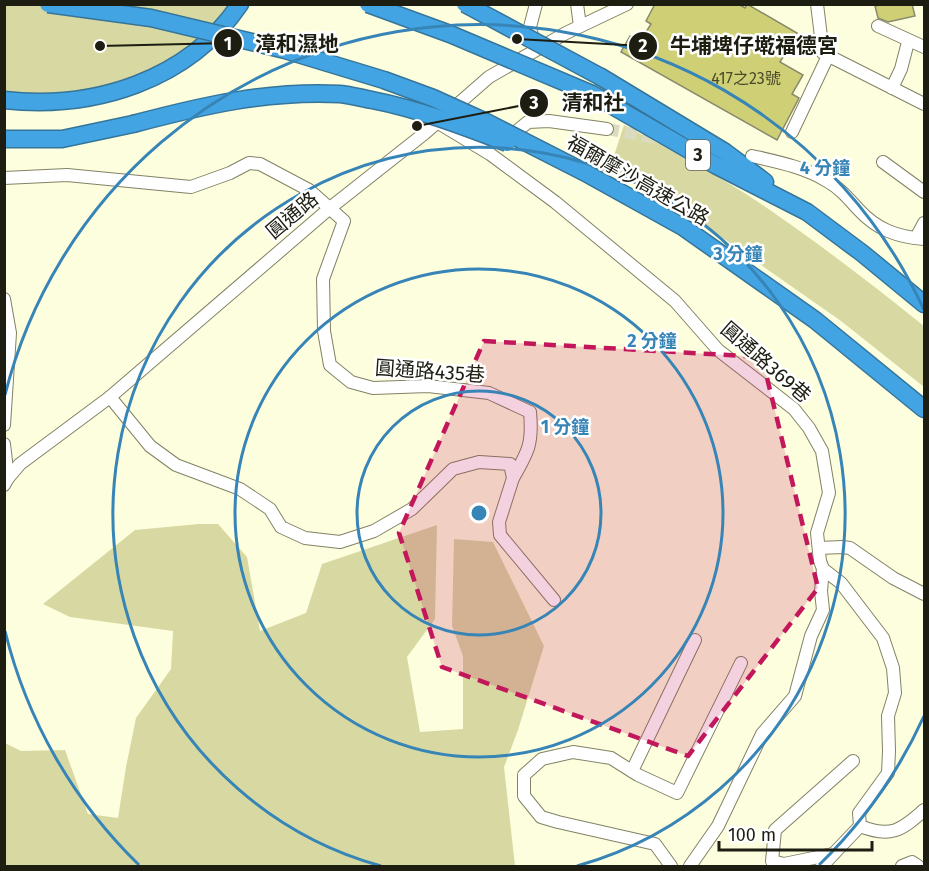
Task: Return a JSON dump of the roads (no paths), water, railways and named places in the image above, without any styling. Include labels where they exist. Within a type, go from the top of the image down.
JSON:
[{"type":"highway","name":"福爾摩沙高速公路","points":[[48,4],[150,18],[285,50],[384,80],[433,98],[486,122],[584,172],[683,227],[815,320],[924,409]]},
{"type":"highway","points":[[9,100],[54,102],[96,98],[120,91],[174,67],[195,53],[226,24],[240,4]]},
{"type":"highway","name":"3","points":[[368,4],[450,34],[592,94],[717,166],[807,212],[924,304]]},
{"type":"highway","points":[[465,4],[601,77],[725,152],[807,212]]},
{"type":"highway","points":[[4,140],[62,139],[247,98],[287,94],[342,94],[393,104],[445,120],[584,172]]},
{"type":"street","points":[[535,51],[530,27],[536,4]]},
{"type":"street","points":[[577,4],[580,26]]},
{"type":"street","name":"圓通路","points":[[6,481],[20,464],[110,397],[330,208],[425,133],[489,77],[580,26],[627,4]]},
{"type":"street","points":[[817,4],[823,53],[924,104]]},
{"type":"street","points":[[878,26],[908,42],[924,47]]},
{"type":"street","points":[[892,88],[901,69],[908,42]]},
{"type":"street","points":[[792,132],[828,56]]},
{"type":"street","points":[[490,154],[528,122],[549,121],[607,129]]},
{"type":"street","name":"圓通路369巷","points":[[436,122],[490,154],[555,202],[675,301],[718,350],[794,409],[822,452],[829,493],[818,533],[823,569],[821,591],[823,610],[811,636],[795,696],[762,734],[718,826],[690,867]]},
{"type":"street","points":[[752,156],[807,170],[846,194],[859,211],[884,230],[897,236],[920,239],[924,223]]},
{"type":"street","points":[[883,162],[924,192]]},
{"type":"street","points":[[4,178],[67,175],[191,187],[230,173],[249,163],[260,164],[309,190],[330,208]]},
{"type":"street","name":"圓通路435巷","points":[[330,208],[344,221],[323,279],[324,331],[330,365],[351,382],[373,388],[428,386],[489,393],[530,412],[532,435],[527,453],[513,478]]},
{"type":"street","points":[[4,299],[8,310],[10,333],[4,425]]},
{"type":"street","points":[[110,397],[150,446],[176,465],[240,489],[270,509],[281,527],[305,538],[340,542],[375,531],[412,509],[453,469],[479,462],[510,464],[513,478],[499,522],[500,535],[554,600]]},
{"type":"street","points":[[4,444],[6,481]]},
{"type":"street","points":[[819,548],[850,548],[893,578],[924,594]]},
{"type":"street","points":[[822,867],[860,826],[859,813],[888,773],[890,751],[888,716],[895,693],[893,668],[883,638],[841,583],[823,569]]},
{"type":"street","points":[[632,771],[695,640]]},
{"type":"street","points":[[671,867],[655,844],[541,817],[524,796],[524,774],[542,759],[573,752],[611,758],[677,793],[741,663]]},
{"type":"street","points":[[784,864],[772,861],[775,831],[853,761]]},
{"type":"street","points":[[860,826],[886,834],[908,825],[924,810]]},
{"type":"street","points":[[770,867],[833,855]]},
{"type":"street","points":[[902,867],[912,862],[918,867]]},
{"type":"tunnel","points":[[607,129],[666,140]]},
{"type":"place","name":"牛埔埤仔墘福德宮","points":[[517,39]]},
{"type":"place","name":"漳和濕地","points":[[100,46]]},
{"type":"place","name":"清和社","points":[[417,126]]}]
